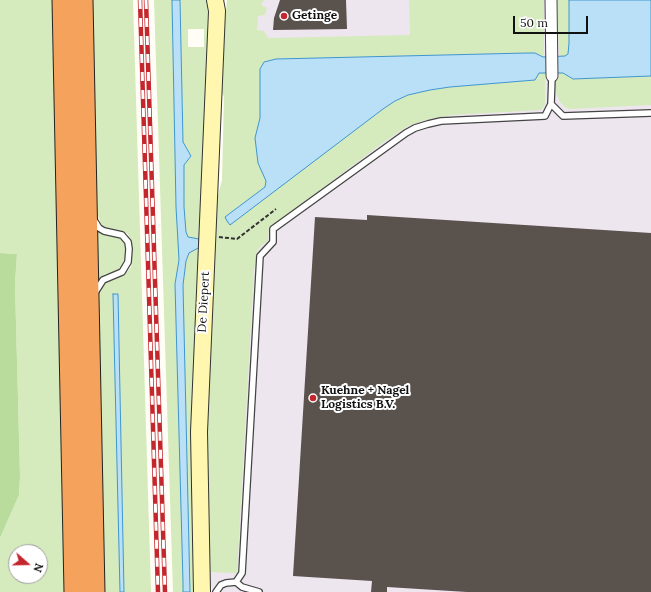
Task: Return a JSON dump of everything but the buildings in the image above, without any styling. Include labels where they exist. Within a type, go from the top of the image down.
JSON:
[{"type":"highway","points":[[63,0],[75,592]]},
{"type":"highway","points":[[82,0],[94,592]]},
{"type":"main road","name":"De Diepert","points":[[202,592],[199,432],[218,4]]},
{"type":"street","points":[[550,0],[552,76]]},
{"type":"lane","points":[[236,582],[242,573],[260,256],[272,242],[273,229],[415,128],[441,121],[545,116],[551,104],[552,76]]},
{"type":"lane","points":[[551,104],[563,116],[651,112]]},
{"type":"lane","points":[[85,197],[99,228],[109,233],[122,235],[128,242],[129,249],[126,268],[122,272],[107,278],[99,284],[88,312]]},
{"type":"lane","points":[[216,592],[221,585],[226,582],[236,582],[242,587],[259,592]]},
{"type":"path","points":[[207,235],[237,239],[276,210]]},
{"type":"shaded area","points":[[259,0],[651,0],[651,592],[213,592],[207,572],[232,95]]},
{"type":"green space","points":[[0,0],[54,0],[66,592],[0,592],[0,538],[19,495],[20,476],[15,284],[17,254],[0,253]]},
{"type":"green space","points":[[92,0],[133,0],[151,592],[104,592],[99,290],[103,283],[124,275],[131,267],[132,261],[128,234],[121,231],[109,230],[101,224],[97,213]]},
{"type":"green space","points":[[154,0],[172,0],[176,207],[184,207],[184,165],[191,156],[183,143],[180,0],[208,0],[197,592],[173,592]],"holes":[[[188,29],[204,29],[204,47],[188,47]]]},
{"type":"green space","points":[[227,0],[264,0],[261,5],[267,8],[265,15],[258,16],[257,30],[264,31],[268,38],[410,35],[409,0],[544,0],[543,57],[538,54],[527,53],[276,59],[264,62],[260,69],[260,118],[255,138],[266,181],[265,187],[225,217],[395,101],[408,95],[450,87],[535,80],[539,73],[545,73],[545,105],[541,110],[453,115],[429,119],[408,126],[384,142],[269,228],[268,241],[257,251],[254,270],[237,573],[207,572],[205,471],[215,207],[222,180],[224,97],[219,85]]},
{"type":"green space","points":[[557,0],[569,0],[568,54],[560,57],[559,53]]},
{"type":"green space","points":[[559,73],[563,73],[573,79],[651,76],[651,105],[566,108],[560,102],[556,93],[556,77],[559,77]]},
{"type":"green space","points":[[97,230],[105,235],[121,238],[126,249],[123,266],[115,272],[105,274],[98,280]]},
{"type":"green space","points":[[0,253],[17,254],[15,284],[20,476],[19,495],[0,538]]},
{"type":"water","points":[[172,0],[180,0],[183,142],[191,156],[184,165],[184,207],[186,232],[188,237],[199,239],[200,247],[189,253],[186,261],[183,285],[190,592],[183,592],[175,284],[179,260],[176,207]]},
{"type":"water","points":[[569,0],[651,0],[651,76],[573,79],[563,73],[539,73],[535,80],[450,87],[408,95],[383,109],[230,225],[227,221],[225,217],[265,187],[266,181],[258,163],[255,138],[260,118],[260,69],[264,62],[276,59],[527,53],[535,53],[543,57],[565,56],[568,54],[569,43]]},
{"type":"water","points":[[113,294],[118,294],[124,592],[120,592]]},
{"type":"railway","points":[[140,0],[158,592]]},
{"type":"railway","points":[[146,0],[165,592]]},
{"type":"place","name":"Getinge","points":[[284,16]]},
{"type":"place","name":"Kuehne + Nagel Logistics B.V.","points":[[313,398]]}]
